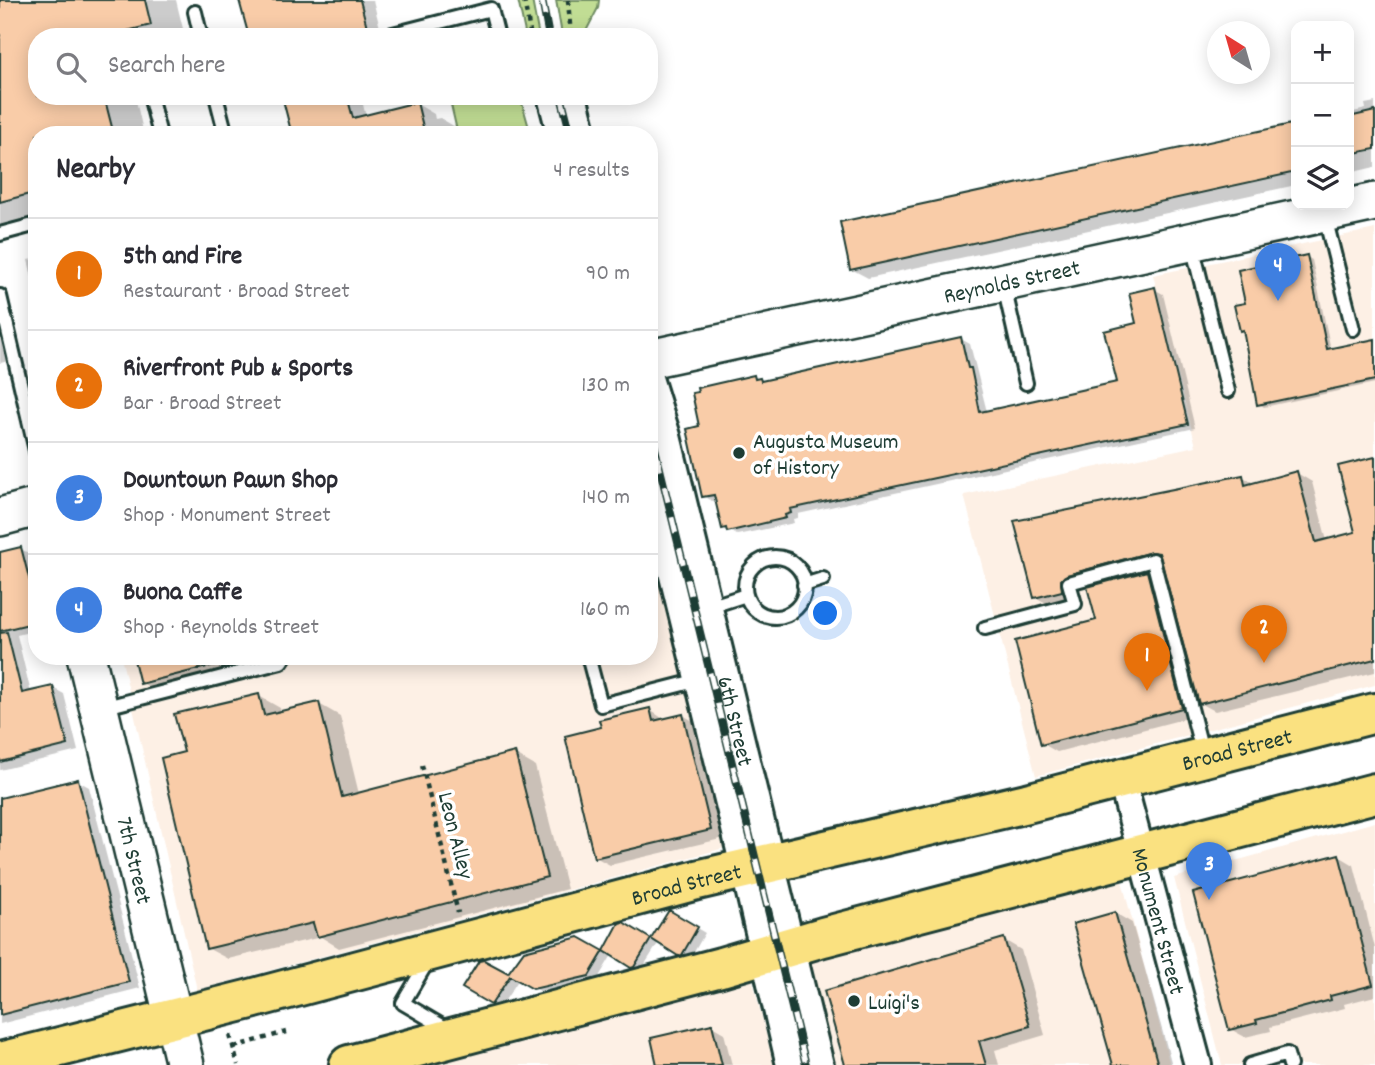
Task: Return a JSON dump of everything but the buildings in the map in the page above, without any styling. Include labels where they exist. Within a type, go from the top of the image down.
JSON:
[{"type":"main road","name":"Reynolds Street","points":[[658,357],[1375,202]]},
{"type":"main road","points":[[0,517],[28,509]]},
{"type":"main road","name":"7th Street","points":[[88,665],[185,1065]]},
{"type":"main road","name":"Broad Street","points":[[0,1062],[758,866],[1027,803],[1375,713]]},
{"type":"main road","points":[[353,1065],[1141,853],[1375,793]]},
{"type":"street","points":[[553,105],[559,126]]},
{"type":"street","points":[[575,105],[581,126]]},
{"type":"street","name":"6th Street","points":[[658,407],[709,607],[758,866],[778,950],[820,1065]]},
{"type":"street","name":"6th Street","points":[[660,566],[758,866]]},
{"type":"street","name":"Monument Street","points":[[1121,777],[1198,1065]]},
{"type":"street","name":"6th Street","points":[[778,950],[790,1065]]},
{"type":"lane","points":[[416,28],[491,9],[496,28]]},
{"type":"lane","points":[[195,12],[199,28]]},
{"type":"lane","points":[[152,105],[158,126]]},
{"type":"lane","points":[[218,105],[224,126]]},
{"type":"lane","points":[[1324,213],[1353,329]]},
{"type":"lane","points":[[0,234],[28,226]]},
{"type":"lane","points":[[1191,241],[1228,391]]},
{"type":"lane","points":[[1003,282],[1026,383]]},
{"type":"lane","points":[[0,296],[28,416]]},
{"type":"lane","points":[[775,557],[792,563],[799,569],[804,585],[802,599],[796,607],[788,614],[778,617],[758,612],[750,605],[745,587],[751,569],[765,559],[775,557]]},
{"type":"lane","points":[[985,628],[1075,604],[1069,583],[1153,560],[1203,756]]},
{"type":"lane","points":[[804,585],[823,579]]},
{"type":"lane","points":[[709,607],[746,595]]},
{"type":"lane","points":[[99,709],[269,665]]},
{"type":"lane","points":[[590,665],[601,705],[699,680]]},
{"type":"lane","points":[[435,950],[403,1003],[459,1036]]},
{"type":"lane","points":[[1250,1065],[1287,1054],[1290,1065]]},
{"type":"path","points":[[524,0],[529,28]]},
{"type":"path","points":[[568,0],[570,28]]},
{"type":"path","name":"Leon Alley","points":[[422,765],[458,913]]},
{"type":"path","points":[[228,1028],[238,1065]]},
{"type":"path","points":[[234,1047],[286,1032]]},
{"type":"shaded area","points":[[1375,229],[1375,685],[1036,776],[964,495],[1196,446],[1153,275]]},
{"type":"shaded area","points":[[658,576],[728,847],[197,990],[123,665],[658,665]]},
{"type":"shaded area","points":[[1375,822],[1375,1065],[1222,1065],[1174,878]]},
{"type":"shaded area","points":[[1122,881],[1170,1065],[836,1065],[810,962]]},
{"type":"shaded area","points":[[750,970],[774,1065],[404,1065]]},
{"type":"green space","points":[[518,0],[532,0],[537,28],[524,28]]},
{"type":"green space","points":[[556,0],[599,0],[588,28],[561,28]]},
{"type":"green space","points":[[451,105],[523,105],[528,126],[456,126]]},
{"type":"railway","points":[[542,0],[547,28]]},
{"type":"railway","points":[[563,105],[569,126]]},
{"type":"railway","points":[[658,461],[806,1065]]},
{"type":"place","name":"Buona Caffe","points":[[1278,301]]},
{"type":"place","name":"Augusta Museum of History","points":[[739,453]]},
{"type":"place","name":"Riverfront Pub & Sports","points":[[1264,663]]},
{"type":"place","name":"5th and Fire","points":[[1147,691]]},
{"type":"place","name":"Downtown Pawn Shop","points":[[1209,900]]},
{"type":"place","name":"Luigi's","points":[[854,1001]]}]
